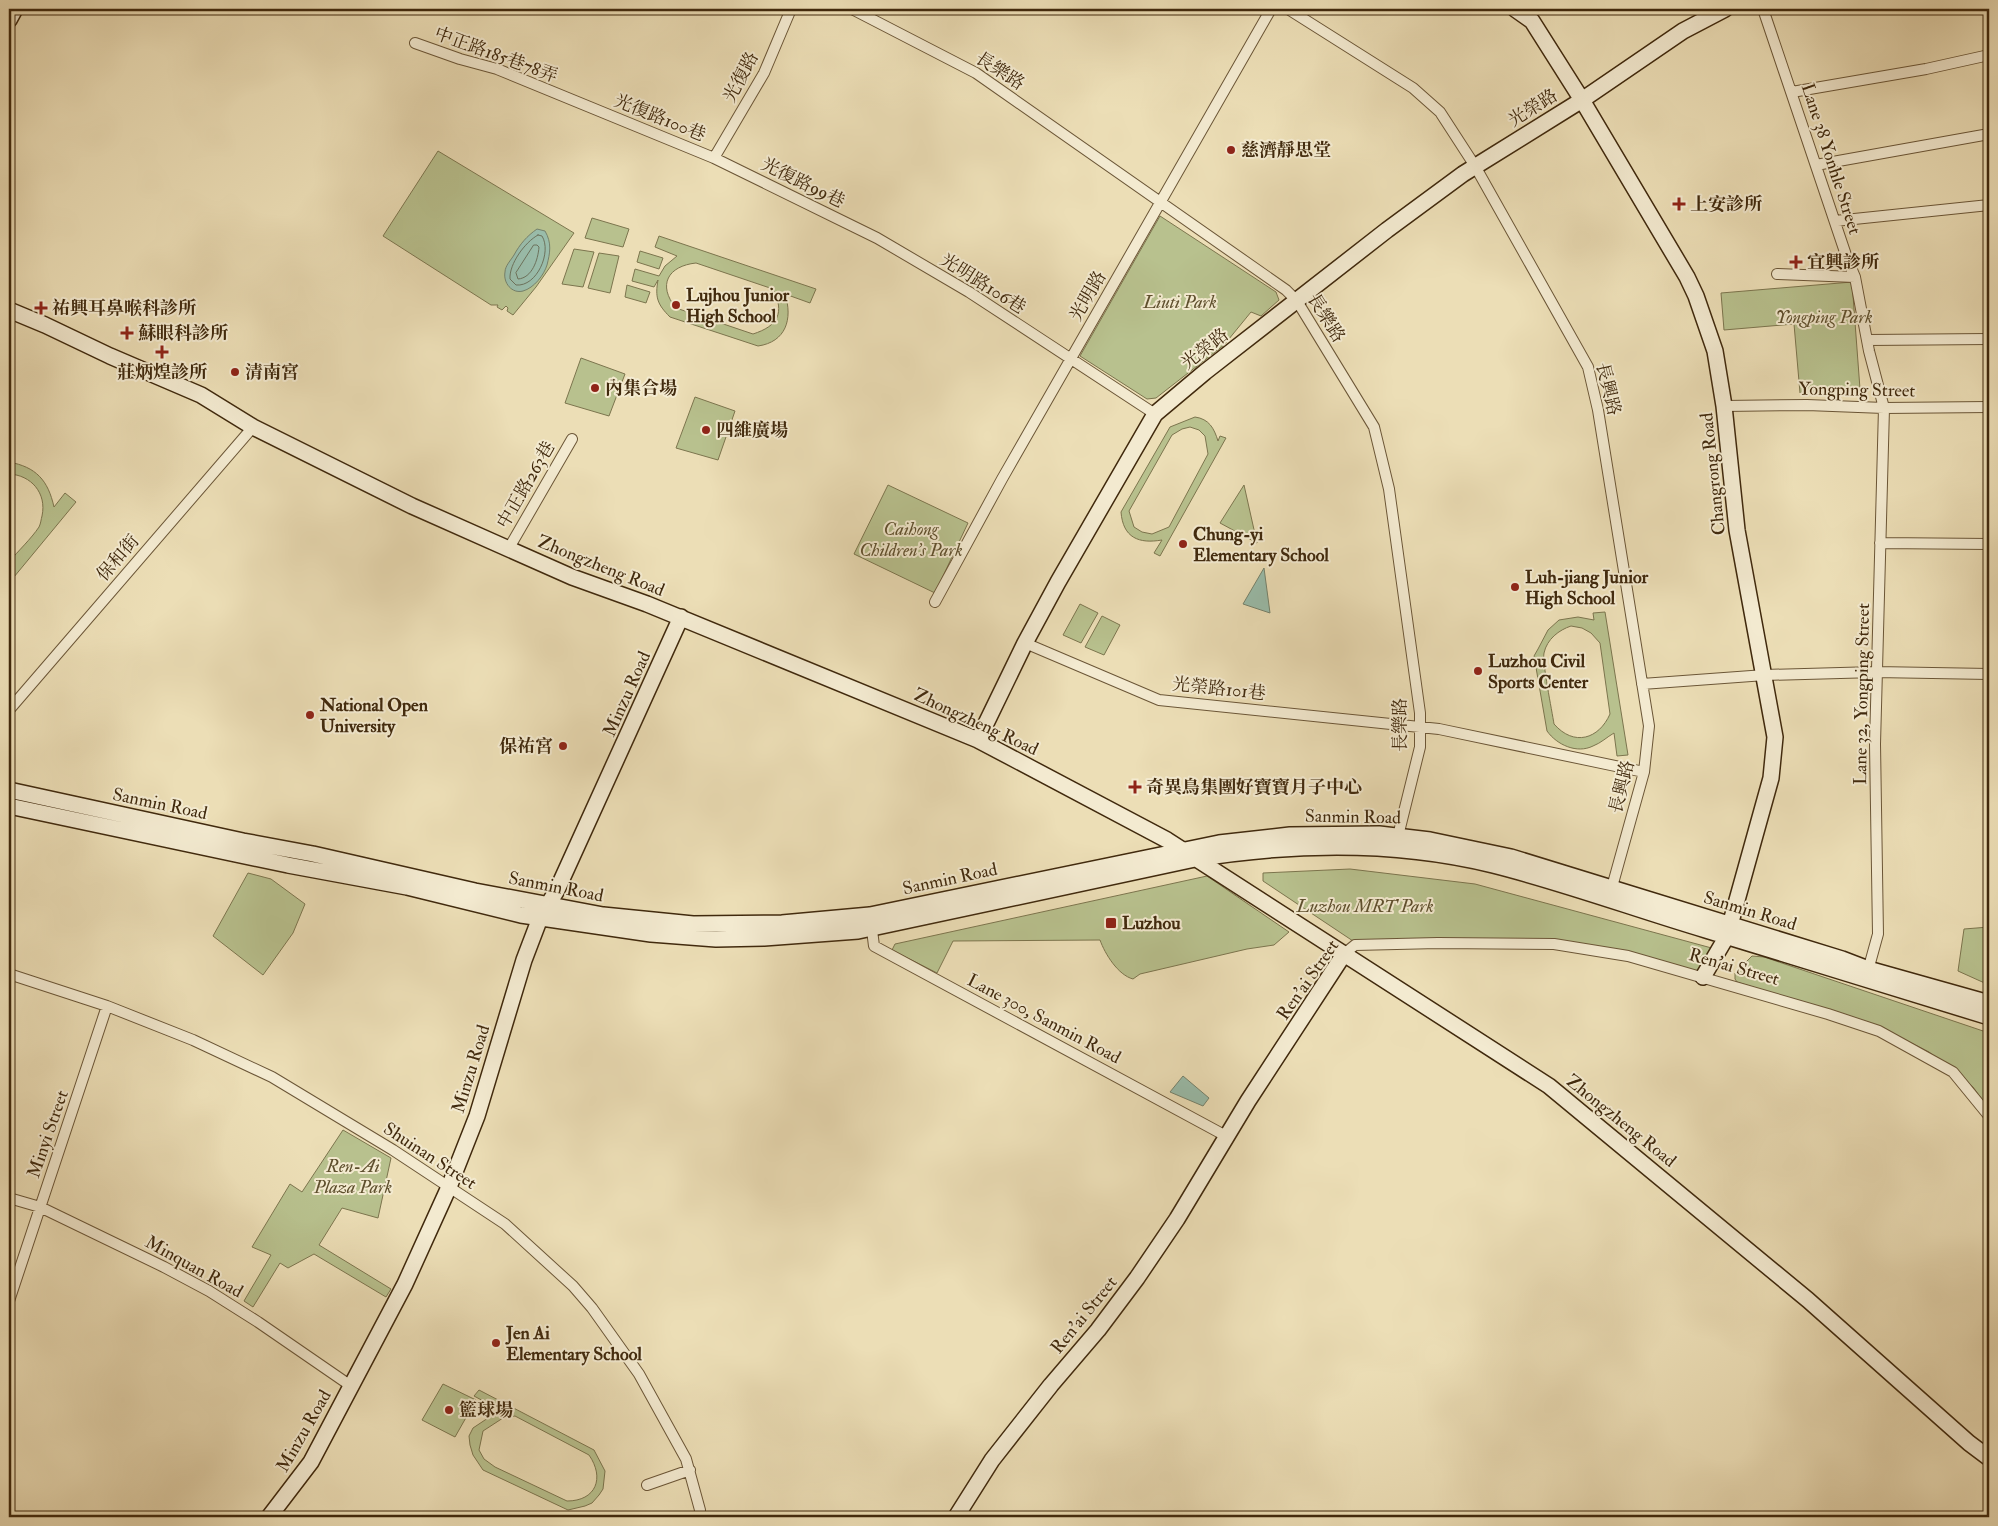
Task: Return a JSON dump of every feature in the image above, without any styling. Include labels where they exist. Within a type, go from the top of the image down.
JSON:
[{"type":"street","points":[[9,20],[16,9]]},
{"type":"street","name":"光復路","points":[[714,158],[764,73],[790,9]]},
{"type":"street","name":"長樂路","points":[[852,9],[976,73],[1286,290],[1297,301],[1374,426],[1389,490],[1419,703],[1420,727],[1420,747],[1398,836]]},
{"type":"street","name":"光明路","points":[[935,602],[1070,360],[1271,9]]},
{"type":"street","name":"長興路","points":[[1288,9],[1413,88],[1440,112],[1474,166],[1588,367],[1598,410],[1649,726],[1644,772],[1612,887]]},
{"type":"street","name":"Changrong Road","points":[[1514,9],[1532,21],[1582,100],[1696,296],[1715,351],[1724,406],[1737,530],[1775,737],[1771,778],[1728,931],[1703,977]]},
{"type":"street","name":"光榮路","points":[[978,740],[1025,643],[1154,414],[1387,230],[1474,166],[1582,100],[1683,31],[1725,9]]},
{"type":"street","name":"Lane 38 Yonhle Street","points":[[1763,9],[1855,277],[1867,340],[1884,408]]},
{"type":"street","name":"中正路185巷78弄","points":[[415,43],[460,59],[497,69],[594,109]]},
{"type":"street","points":[[1792,92],[1926,69],[1989,55]]},
{"type":"street","name":"光復路100巷","points":[[594,109],[714,158]]},
{"type":"street","points":[[1816,165],[1989,134]]},
{"type":"street","name":"光復路99巷","points":[[714,158],[877,238]]},
{"type":"street","points":[[1835,221],[1989,205]]},
{"type":"street","name":"光明路106巷","points":[[877,238],[970,292],[1154,414]]},
{"type":"street","points":[[1777,274],[1855,277]]},
{"type":"street","name":"Zhongzheng Road","points":[[9,310],[201,395],[253,426],[386,494],[572,577],[681,618],[978,740],[1189,854],[1549,1086],[1776,1274],[1969,1444],[1989,1458]]},
{"type":"street","points":[[1867,340],[1989,340]]},
{"type":"street","name":"Yongping Street","points":[[1724,406],[1989,407]]},
{"type":"street","name":"Lane 32, Yongping Street","points":[[1867,974],[1878,934],[1875,744],[1884,408]]},
{"type":"street","name":"保和街","points":[[9,710],[12,699],[44,670],[253,426]]},
{"type":"street","name":"中正路263巷","points":[[509,548],[572,439]]},
{"type":"street","points":[[1880,543],[1989,544]]},
{"type":"street","name":"Minzu Road","points":[[269,1517],[311,1462],[405,1284],[450,1187],[477,1116],[524,960],[540,918],[572,858],[681,618]]},
{"type":"street","name":"光榮路101巷","points":[[1025,643],[1159,700],[1439,729],[1644,772]]},
{"type":"street","points":[[1642,684],[1765,675],[1876,672],[1989,674]]},
{"type":"street","name":"Sanmin Road","points":[[9,790],[243,842],[314,854],[475,891],[603,915],[693,924],[871,922]]},
{"type":"street","name":"Sanmin Road","points":[[9,806],[288,865],[407,887],[540,918],[651,934],[716,939],[764,938],[871,922],[1189,854],[1270,848],[1358,846],[1424,853],[1493,865],[1728,931],[1888,980]]},
{"type":"street","name":"Sanmin Road","points":[[1189,854],[1219,843],[1290,834],[1379,834],[1430,840],[1496,853],[1612,887],[1728,931]]},
{"type":"street","name":"Lane 300, Sanmin Road","points":[[871,922],[874,946],[1226,1136]]},
{"type":"street","name":"Ren'ai Street","points":[[956,1517],[992,1460],[1051,1385],[1098,1330],[1137,1278],[1177,1219],[1226,1136],[1344,954],[1355,945],[1554,944],[1628,956],[1828,1014],[1878,1031],[1953,1072],[1989,1116]]},
{"type":"street","name":"Shuinan Street","points":[[9,974],[107,1006],[193,1040],[272,1077],[393,1150],[505,1224],[573,1286],[592,1308],[639,1374],[690,1470],[700,1510],[699,1517]]},
{"type":"street","points":[[1888,980],[1989,1003]]},
{"type":"street","points":[[1888,980],[1989,1016]]},
{"type":"street","name":"Minyi Street","points":[[9,1301],[107,1006]]},
{"type":"street","name":"Minquan Road","points":[[9,1198],[40,1207],[209,1291],[352,1386]]},
{"type":"street","points":[[647,1485],[690,1470]]},
{"type":"green space","points":[[438,151],[574,233],[536,287],[513,315],[507,311],[508,308],[506,306],[502,310],[497,307],[498,305],[491,305],[383,236]]},
{"type":"green space","name":"Liuti Park","points":[[1160,216],[1276,292],[1279,300],[1261,316],[1251,312],[1224,345],[1156,398],[1147,399],[1080,356]]},
{"type":"green space","points":[[592,218],[629,229],[623,247],[585,238]]},
{"type":"green space","points":[[659,236],[816,289],[810,303],[785,294],[788,312],[785,328],[775,340],[758,346],[670,317],[658,300],[658,280],[654,287],[632,281],[635,269],[659,276],[665,266],[677,256],[655,247]],"holes":[[[696,263],[773,289],[777,297],[779,312],[777,318],[768,327],[753,334],[676,308],[670,300],[667,284],[672,272],[678,268]]]},
{"type":"green space","points":[[574,249],[594,252],[583,287],[562,284]]},
{"type":"green space","points":[[640,251],[663,258],[659,269],[637,262]]},
{"type":"green space","points":[[599,253],[619,256],[610,293],[588,288]]},
{"type":"green space","name":"Yongping Park","points":[[1852,282],[1860,389],[1800,393],[1794,324],[1724,330],[1721,293]]},
{"type":"green space","points":[[627,285],[650,292],[646,303],[625,297]]},
{"type":"green space","name":"內集合場","points":[[581,358],[625,374],[609,416],[565,403]]},
{"type":"green space","name":"四維廣場","points":[[695,397],[735,411],[718,460],[676,448]]},
{"type":"green space","points":[[1195,417],[1204,420],[1210,425],[1218,441],[1220,436],[1226,438],[1160,556],[1154,553],[1162,540],[1146,541],[1134,537],[1125,528],[1121,512],[1170,427]],"holes":[[[1190,427],[1199,430],[1205,436],[1208,454],[1169,527],[1152,534],[1142,532],[1134,527],[1129,511],[1172,435]]]},
{"type":"green space","points":[[9,462],[27,467],[39,476],[48,489],[54,507],[65,493],[76,502],[9,583],[9,562],[39,527],[43,508],[40,493],[36,487],[24,478],[9,474]]},
{"type":"green space","name":"Caihong Children's Park","points":[[888,485],[968,523],[935,593],[854,554]]},
{"type":"green space","points":[[1244,485],[1257,543],[1220,523]]},
{"type":"green space","points":[[1080,604],[1098,613],[1081,643],[1063,635]]},
{"type":"green space","points":[[1605,612],[1628,755],[1617,756],[1614,733],[1596,745],[1580,749],[1562,744],[1547,731],[1534,656],[1548,630],[1559,620],[1578,617],[1594,620],[1593,613]],"holes":[[[1571,626],[1582,628],[1591,633],[1600,643],[1610,714],[1605,723],[1593,734],[1578,738],[1570,736],[1554,724],[1544,653],[1551,639],[1562,630]]]},
{"type":"green space","points":[[1102,616],[1120,625],[1104,655],[1085,647]]},
{"type":"green space","name":"Luzhou MRT Park","points":[[1350,869],[1475,884],[1719,950],[1703,977],[1556,941],[1353,941],[1263,881],[1263,873]]},
{"type":"green space","points":[[248,873],[271,879],[305,904],[293,933],[263,975],[213,936]]},
{"type":"green space","points":[[1207,876],[1289,932],[1274,945],[1247,949],[1140,974],[1133,979],[1117,969],[1100,940],[953,941],[937,973],[892,950],[895,944]]},
{"type":"green space","points":[[1989,927],[1989,985],[1958,971],[1964,929]]},
{"type":"green space","points":[[1752,956],[1764,957],[1989,1033],[1989,1109],[1973,1087],[1929,1052],[1881,1028],[1737,982],[1735,973]]},
{"type":"green space","name":"Ren-Ai Plaza Park","points":[[343,1130],[391,1158],[378,1218],[342,1208],[319,1245],[391,1289],[386,1297],[314,1254],[288,1268],[280,1263],[253,1307],[244,1301],[271,1255],[252,1247],[290,1184],[302,1192]]},
{"type":"green space","name":"籃球場","points":[[443,1384],[476,1400],[455,1437],[422,1420]]},
{"type":"green space","points":[[479,1390],[594,1450],[605,1471],[603,1489],[599,1495],[592,1503],[568,1510],[483,1470],[473,1455],[469,1436],[473,1428],[500,1410],[474,1396]],"holes":[[[515,1416],[589,1455],[596,1472],[597,1480],[595,1487],[585,1497],[567,1501],[495,1467],[484,1459],[479,1450],[483,1431],[503,1418]]]},
{"type":"water","points":[[537,229],[545,231],[549,240],[550,252],[547,265],[544,273],[535,284],[523,291],[515,291],[509,287],[505,280],[505,270],[521,244]]},
{"type":"water","points":[[1264,568],[1270,613],[1243,604]]},
{"type":"water","points":[[1183,1076],[1209,1098],[1203,1106],[1170,1092]]},
{"type":"place","name":"慈濟靜思堂","points":[[1231,150]]},
{"type":"place","name":"上安診所","points":[[1679,204]]},
{"type":"place","name":"宜興診所","points":[[1796,262]]},
{"type":"place","name":"Lujhou Junior High School","points":[[676,305]]},
{"type":"place","name":"祐興耳鼻喉科診所","points":[[41,308]]},
{"type":"place","name":"蘇眼科診所","points":[[127,333]]},
{"type":"place","name":"莊炳煌診所","points":[[162,352]]},
{"type":"place","name":"清南宮","points":[[235,372]]},
{"type":"place","name":"內集合場","points":[[595,388]]},
{"type":"place","name":"四維廣場","points":[[706,430]]},
{"type":"place","name":"Chung-yi Elementary School","points":[[1183,544]]},
{"type":"place","name":"Luh-jiang Junior High School","points":[[1515,587]]},
{"type":"place","name":"Luzhou Civil Sports Center","points":[[1478,671]]},
{"type":"place","name":"National Open University","points":[[310,715]]},
{"type":"place","name":"保祐宮","points":[[563,746]]},
{"type":"place","name":"奇異鳥集團好寶寶月子中心","points":[[1135,787]]},
{"type":"place","name":"Luzhou","points":[[1111,923]]},
{"type":"place","name":"Jen Ai Elementary School","points":[[496,1343]]},
{"type":"place","name":"籃球場","points":[[449,1410]]}]
